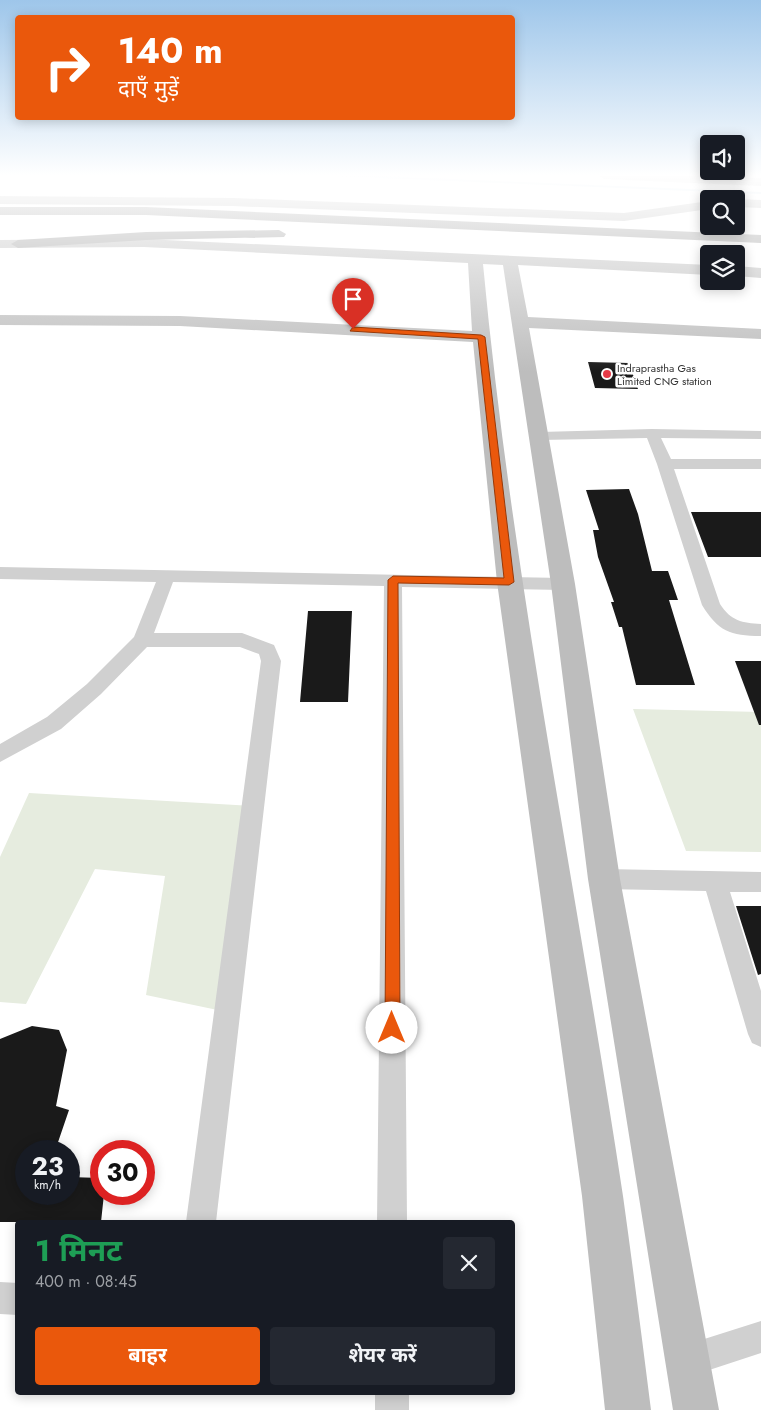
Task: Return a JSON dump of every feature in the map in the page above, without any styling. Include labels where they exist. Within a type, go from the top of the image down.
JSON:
[{"type":"highway","points":[[18,244],[69,241]]},
{"type":"highway","points":[[509,241],[761,252]]},
{"type":"street","points":[[0,244],[144,243],[700,270]]},
{"type":"street","points":[[475,260],[474,325],[509,582],[601,1187],[628,1410]]},
{"type":"street","points":[[510,261],[523,330],[563,584],[604,879],[696,1410]]},
{"type":"street","points":[[745,272],[761,273]]},
{"type":"street","points":[[0,320],[474,325]]},
{"type":"street","points":[[523,330],[761,334]]},
{"type":"street","points":[[523,330],[761,351]]},
{"type":"street","points":[[540,436],[652,433],[761,434]]},
{"type":"street","points":[[652,433],[665,464],[711,605],[718,618],[728,627],[761,630]]},
{"type":"street","points":[[665,464],[761,464]]},
{"type":"street","points":[[0,573],[563,584]]},
{"type":"street","points":[[0,754],[54,723],[94,689],[142,640],[167,576]]},
{"type":"street","points":[[392,1220],[393,580]]},
{"type":"street","points":[[142,640],[242,640],[267,650],[271,661],[202,1220]]},
{"type":"street","points":[[604,879],[761,882]]},
{"type":"street","points":[[714,881],[761,1034]]},
{"type":"street","points":[[0,1298],[15,1299]]},
{"type":"street","points":[[688,1360],[761,1338]]},
{"type":"street","points":[[392,1395],[392,1410]]},
{"type":"shaded area","points":[[633,709],[761,712],[761,852],[686,851]]},
{"type":"shaded area","points":[[29,793],[253,806],[227,1012],[146,995],[165,876],[95,869],[26,1004],[0,1002],[0,857]]},
{"type":"building","points":[[588,362],[629,363],[638,389],[595,388]]},
{"type":"building","points":[[629,489],[638,514],[652,571],[668,571],[678,600],[669,600],[695,685],[636,685],[622,627],[619,627],[611,602],[614,602],[598,557],[593,530],[599,530],[586,490]]},
{"type":"building","points":[[691,512],[761,512],[761,557],[708,557]]},
{"type":"building","points":[[308,611],[352,611],[348,702],[300,702]]},
{"type":"building","points":[[735,661],[761,661],[761,725],[759,725]]},
{"type":"building","points":[[736,906],[761,906],[761,974],[758,975]]},
{"type":"building","points":[[32,1026],[59,1030],[67,1050],[56,1106],[69,1110],[59,1140],[15,1140],[15,1205],[80,1205],[80,1177],[90,1178],[90,1205],[103,1205],[101,1220],[15,1220],[15,1222],[0,1222],[0,1039]]},
{"type":"place","name":"Indraprastha Gas Limited CNG station","points":[[607,374]]},
{"type":"route","points":[[353,329],[481,337],[509,582],[393,580],[392,1028]]}]
